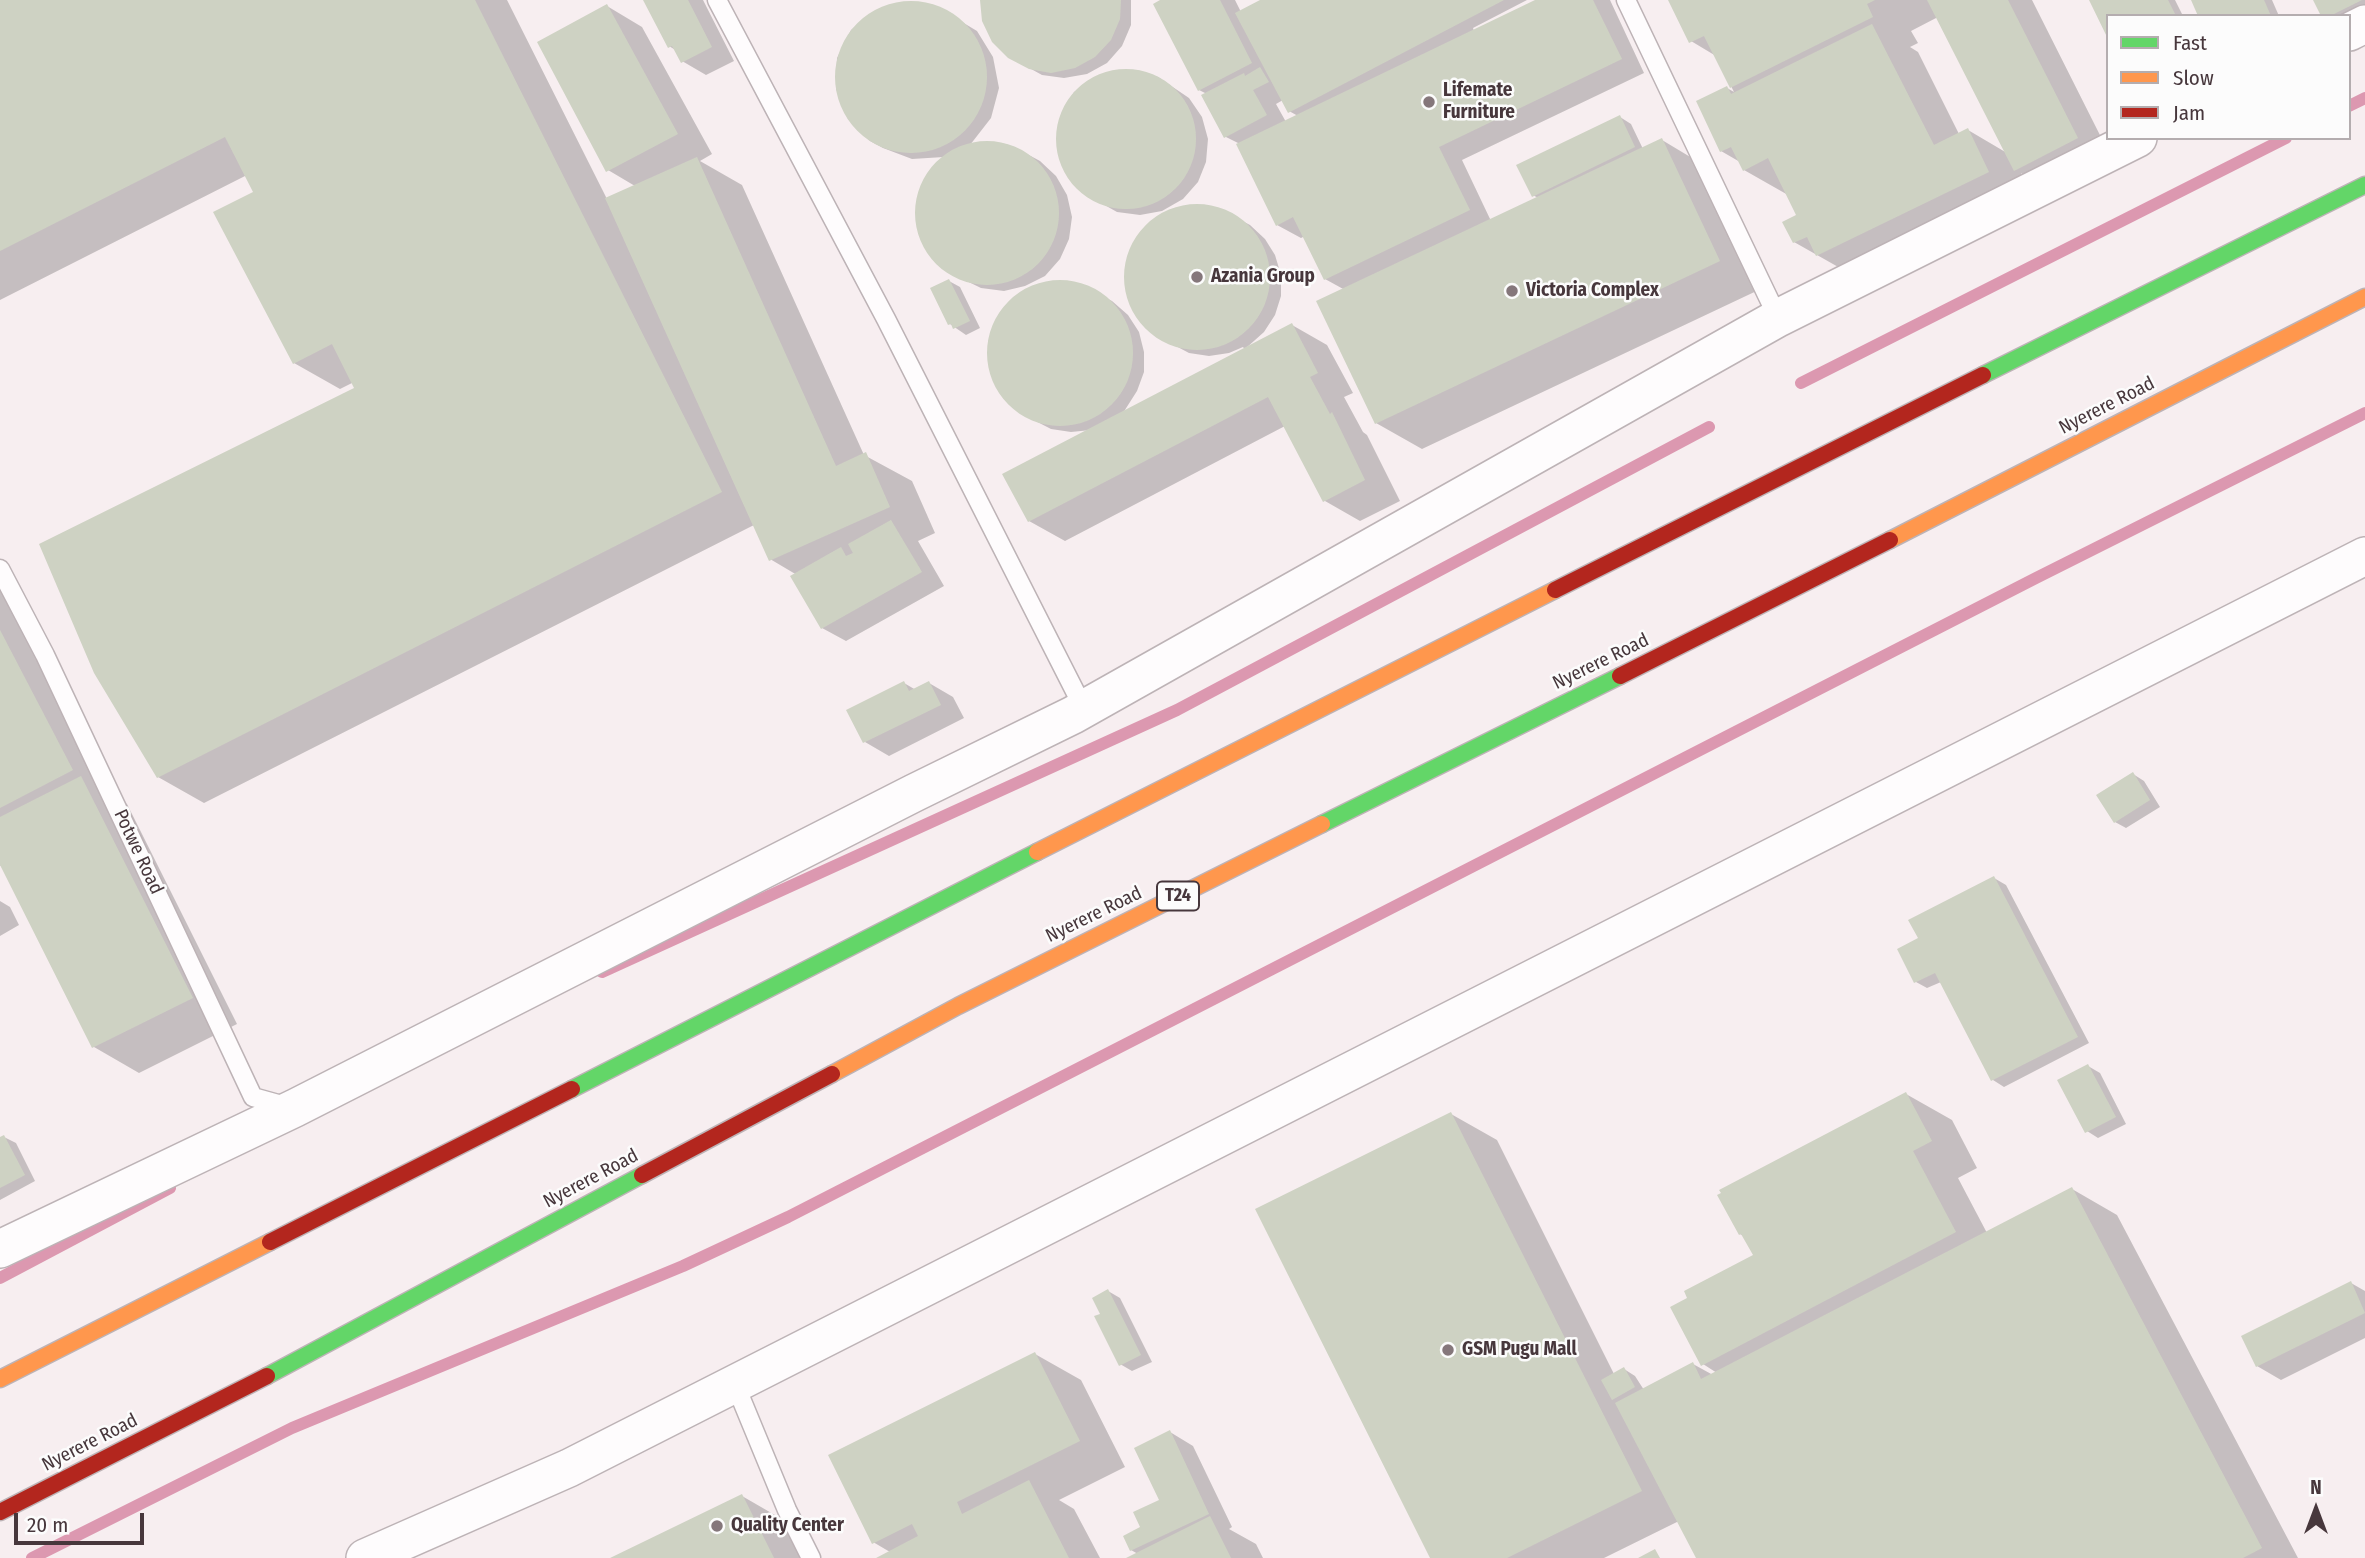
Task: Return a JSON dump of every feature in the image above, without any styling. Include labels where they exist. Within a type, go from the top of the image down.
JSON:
[{"type":"highway","points":[[0,1379],[1770,481],[2365,185]]},
{"type":"highway","name":"Nyerere Road","points":[[0,1512],[203,1410],[958,1006],[1746,613],[2365,297]]},
{"type":"street","points":[[0,1249],[295,1108],[1084,709],[1778,318],[2134,140]]},
{"type":"street","points":[[365,1558],[569,1468],[2365,556]]},
{"type":"lane","points":[[717,0],[892,331],[1084,709]]},
{"type":"lane","points":[[1626,0],[1778,318]]},
{"type":"lane","name":"Potwe Road","points":[[0,569],[45,655],[253,1097],[295,1108]]},
{"type":"lane","points":[[735,1384],[787,1510],[810,1558]]},
{"type":"building","points":[[0,0],[475,0],[722,492],[157,778],[94,673],[39,544],[354,388],[332,344],[293,364],[213,212],[253,192],[225,137],[0,251]]},
{"type":"building","points":[[643,0],[688,0],[712,47],[681,63],[672,46],[668,48]]},
{"type":"building","points":[[980,0],[1121,0],[1120,19],[1111,40],[1095,57],[1075,68],[1051,73],[1029,69],[1008,58],[992,42],[982,21]]},
{"type":"building","points":[[1160,0],[1220,0],[1252,63],[1198,91],[1153,4]]},
{"type":"building","points":[[1260,0],[1504,0],[1288,113],[1235,13]]},
{"type":"building","name":"Lifemate Furniture","points":[[1535,0],[1593,0],[1622,59],[1439,147],[1470,210],[1324,280],[1293,217],[1276,226],[1236,144]]},
{"type":"building","points":[[1668,0],[1875,0],[1867,4],[1873,17],[1730,88],[1704,36],[1689,43]]},
{"type":"building","points":[[1927,0],[2008,0],[2078,138],[2014,171]]},
{"type":"building","points":[[2089,0],[2168,0],[2175,14],[2106,14],[2106,35]]},
{"type":"building","points":[[2191,0],[2264,0],[2270,14],[2197,14]]},
{"type":"building","points":[[2313,0],[2362,0],[2334,14],[2320,14]]},
{"type":"building","points":[[911,1],[940,7],[965,23],[981,48],[987,77],[981,106],[965,131],[940,147],[911,153],[882,147],[857,131],[841,106],[835,77],[841,48],[857,23],[882,7]]},
{"type":"building","points":[[607,4],[678,134],[606,172],[537,42]]},
{"type":"building","points":[[1872,24],[1934,145],[1968,128],[1989,172],[1816,256],[1807,237],[1793,243],[1782,222],[1796,215],[1768,158],[1743,171],[1731,147],[1720,152],[1696,101],[1727,86],[1731,94]]},
{"type":"building","points":[[1260,67],[1269,82],[1253,90],[1267,115],[1224,138],[1201,95]]},
{"type":"building","points":[[1126,69],[1153,74],[1176,89],[1191,112],[1196,139],[1191,166],[1176,189],[1153,204],[1126,209],[1099,204],[1076,189],[1061,166],[1056,139],[1061,112],[1076,89],[1099,74]]},
{"type":"building","name":"Lifemate Furniture","points":[[1620,115],[1635,147],[1532,197],[1516,165]]},
{"type":"building","points":[[1662,138],[1720,261],[1375,424],[1316,301]]},
{"type":"building","points":[[987,141],[1015,146],[1038,162],[1054,185],[1059,213],[1054,241],[1038,264],[1015,280],[987,285],[959,280],[936,264],[920,241],[915,213],[920,185],[936,162],[959,146]]},
{"type":"building","points":[[697,157],[836,466],[866,452],[890,507],[769,561],[605,198]]},
{"type":"building","name":"Azania Group","points":[[1197,204],[1225,210],[1249,225],[1264,249],[1270,277],[1264,305],[1249,329],[1225,344],[1197,350],[1169,344],[1145,329],[1130,305],[1124,277],[1130,249],[1145,225],[1169,210]]},
{"type":"building","points":[[949,279],[970,321],[953,329],[951,324],[948,325],[930,288]]},
{"type":"building","points":[[1060,280],[1088,286],[1112,301],[1127,325],[1133,353],[1127,381],[1112,405],[1088,420],[1060,426],[1032,420],[1008,405],[993,381],[987,353],[993,325],[1008,301],[1032,286]]},
{"type":"building","points":[[1292,323],[1318,373],[1310,377],[1330,414],[1332,412],[1365,480],[1323,502],[1268,397],[1028,522],[1002,474]]},
{"type":"building","points":[[891,520],[922,572],[821,629],[790,576],[841,547],[846,556],[853,553],[848,544]]},
{"type":"building","points":[[0,630],[73,770],[0,808]]},
{"type":"building","points":[[904,681],[909,691],[929,681],[941,705],[863,743],[846,710]]},
{"type":"building","points":[[2133,772],[2150,800],[2114,823],[2096,795]]},
{"type":"building","points":[[81,776],[193,998],[92,1048],[0,865],[0,817]]},
{"type":"building","points":[[1994,876],[2078,1037],[1991,1081],[1935,973],[1914,983],[1897,949],[1918,938],[1908,920]]},
{"type":"building","points":[[2088,1064],[2116,1117],[2085,1133],[2057,1080]]},
{"type":"building","points":[[1906,1092],[1932,1141],[1913,1151],[1956,1232],[1701,1366],[1670,1307],[1687,1298],[1684,1291],[1753,1255],[1717,1195],[1721,1193],[1719,1190]]},
{"type":"building","name":"GSM Pugu Mall","points":[[1451,1112],[1642,1491],[1507,1558],[1430,1558],[1255,1209]]},
{"type":"building","points":[[4,1135],[25,1175],[0,1188],[0,1137]]},
{"type":"building","points":[[2072,1187],[2262,1548],[2243,1558],[1696,1558],[1615,1403],[1693,1362],[1701,1379]]},
{"type":"building","points":[[2351,1281],[2365,1313],[2256,1367],[2241,1336]]},
{"type":"building","points":[[1108,1289],[1141,1355],[1119,1366],[1094,1316],[1100,1314],[1092,1298]]},
{"type":"building","points":[[1035,1352],[1080,1441],[957,1502],[962,1514],[1029,1480],[1069,1558],[876,1558],[918,1536],[912,1524],[872,1544],[828,1455]]},
{"type":"building","points":[[1624,1367],[1635,1387],[1612,1400],[1601,1380]]},
{"type":"building","points":[[1170,1430],[1209,1514],[1130,1551],[1123,1536],[1140,1527],[1133,1512],[1159,1500],[1134,1448]]},
{"type":"building","name":"Quality Center","points":[[742,1494],[774,1558],[610,1558]]},
{"type":"building","points":[[1210,1516],[1231,1558],[1126,1558]]},
{"type":"building","points":[[1655,1549],[1660,1558],[1638,1558]]},
{"type":"waterway","points":[[2351,105],[2365,98]]},
{"type":"waterway","points":[[1801,383],[2282,140]]},
{"type":"waterway","points":[[32,1558],[292,1428],[683,1266],[788,1217],[2036,578],[2365,413]]},
{"type":"waterway","points":[[602,972],[1177,710],[1709,427]]},
{"type":"waterway","points":[[0,1278],[170,1188]]},
{"type":"traffic: fast","points":[[1983,375],[2365,185]]},
{"type":"traffic: fast","points":[[1322,824],[1620,676]]},
{"type":"traffic: fast","points":[[572,1089],[1037,852]]},
{"type":"traffic: fast","points":[[267,1376],[642,1175]]},
{"type":"traffic: slow","points":[[1890,540],[2365,297]]},
{"type":"traffic: slow","points":[[1037,852],[1555,590]]},
{"type":"traffic: slow","points":[[832,1074],[958,1006],[1322,824]]},
{"type":"traffic: slow","points":[[0,1379],[270,1242]]},
{"type":"traffic: jam","points":[[1555,590],[1983,375]]},
{"type":"traffic: jam","points":[[1620,676],[1890,540]]},
{"type":"traffic: jam","points":[[642,1175],[832,1074]]},
{"type":"traffic: jam","points":[[270,1242],[572,1089]]},
{"type":"traffic: jam","points":[[0,1512],[267,1376]]},
{"type":"place","name":"Lifemate Furniture","points":[[1429,102]]},
{"type":"place","name":"Azania Group","points":[[1197,277]]},
{"type":"place","name":"Victoria Complex","points":[[1512,291]]},
{"type":"place","name":"GSM Pugu Mall","points":[[1448,1350]]},
{"type":"place","name":"Quality Center","points":[[717,1526]]}]
